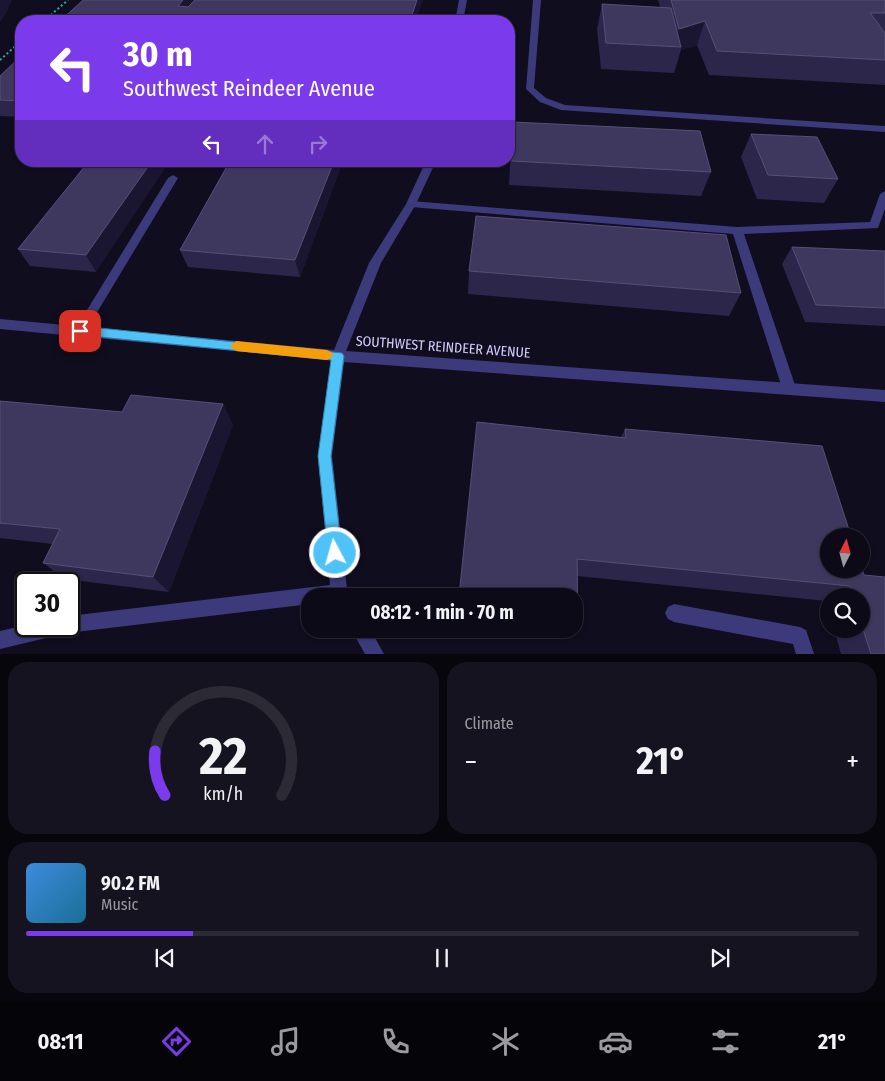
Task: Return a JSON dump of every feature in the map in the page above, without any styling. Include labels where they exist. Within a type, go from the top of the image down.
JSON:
[{"type":"street","points":[[460,15],[463,0]]},
{"type":"street","points":[[537,0],[530,89],[543,100],[564,108],[885,129]]},
{"type":"street","points":[[339,588],[325,456],[338,356],[375,263],[411,204],[428,167]]},
{"type":"street","points":[[80,331],[172,178]]},
{"type":"street","points":[[411,204],[737,231],[874,225],[885,194]]},
{"type":"street","points":[[737,231],[789,388]]},
{"type":"street","name":"SOUTHWEST REINDEER AVENUE","points":[[0,324],[338,356],[885,396]]},
{"type":"street","points":[[80,624],[301,598]]},
{"type":"street","points":[[674,613],[800,636],[805,654]]},
{"type":"street","points":[[0,640],[15,637]]},
{"type":"street","points":[[365,638],[375,654]]},
{"type":"path","points":[[51,15],[68,0]]},
{"type":"path","points":[[0,60],[15,46]]},
{"type":"building","points":[[83,0],[183,0],[178,6],[188,7],[195,0],[417,0],[412,15],[67,15]]},
{"type":"building","points":[[671,0],[885,0],[885,13],[870,13],[885,33],[885,60],[717,51],[705,21],[679,29]]},
{"type":"building","points":[[602,4],[671,8],[681,47],[606,43]]},
{"type":"building","points":[[15,62],[15,101],[0,100],[0,76]]},
{"type":"building","points":[[515,122],[700,131],[711,172],[515,161]]},
{"type":"building","points":[[751,134],[817,137],[838,179],[768,175]]},
{"type":"building","points":[[84,167],[148,167],[86,255],[18,249]]},
{"type":"building","points":[[227,167],[332,167],[295,260],[180,250]]},
{"type":"building","points":[[476,216],[726,235],[741,293],[469,271]]},
{"type":"building","points":[[792,247],[885,251],[885,308],[816,305]]},
{"type":"building","points":[[131,395],[223,404],[153,577],[43,563],[60,529],[0,523],[0,401],[122,412]]},
{"type":"building","points":[[477,422],[626,438],[625,429],[822,446],[848,528],[820,528],[820,578],[870,578],[870,576],[885,577],[885,654],[871,654],[866,638],[870,638],[870,588],[851,588],[850,586],[577,559],[577,588],[460,588]]},
{"type":"slow traffic","points":[[236,346],[327,355]]},
{"type":"route","points":[[80,331],[338,356],[325,456],[335,553]]}]
